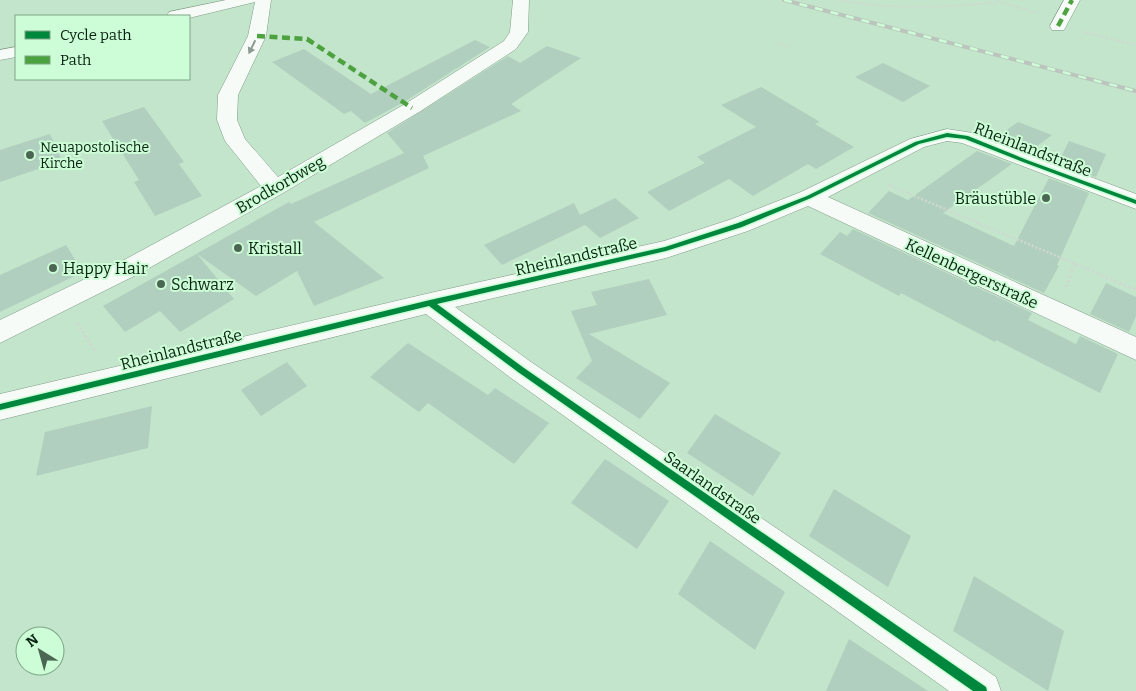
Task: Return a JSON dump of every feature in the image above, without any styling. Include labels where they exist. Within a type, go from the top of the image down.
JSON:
[{"type":"street","points":[[179,15],[245,0]]},
{"type":"street","points":[[263,0],[257,36],[228,95],[227,120],[235,140],[275,188]]},
{"type":"street","name":"Brodkorbweg","points":[[0,332],[133,266],[275,188],[412,108],[510,45],[519,32],[521,0]]},
{"type":"street","points":[[1059,23],[1072,0]]},
{"type":"street","points":[[0,55],[15,52]]},
{"type":"street","name":"Rheinlandstraße","points":[[0,407],[430,303],[666,249],[740,225],[809,196],[917,143],[947,135],[966,137],[1025,162],[1136,202]]},
{"type":"street","name":"Kellenbergerstraße","points":[[809,196],[1136,348]]},
{"type":"street","name":"Saarlandstraße","points":[[430,303],[521,370],[982,691]]},
{"type":"path","points":[[839,0],[868,7],[904,8],[954,7],[999,2]]},
{"type":"path","points":[[994,0],[1059,23],[1136,45]]},
{"type":"path","points":[[780,43],[788,47]]},
{"type":"path","points":[[888,185],[1136,290]]},
{"type":"path","points":[[62,301],[114,379]]},
{"type":"building","points":[[475,40],[490,47],[404,102],[365,123],[351,111],[344,114],[272,62],[304,49],[371,94]]},
{"type":"building","points":[[547,46],[581,58],[511,104],[521,111],[423,156],[429,168],[314,222],[384,278],[314,306],[297,271],[256,296],[197,254],[234,299],[180,332],[160,311],[125,332],[103,306],[289,202],[291,204],[404,153],[387,133],[508,56],[520,63]]},
{"type":"building","points":[[883,63],[930,86],[903,102],[855,77]]},
{"type":"building","points":[[761,87],[820,122],[815,124],[854,147],[816,169],[808,164],[753,196],[729,179],[669,211],[647,192],[705,163],[697,157],[756,127],[721,105]]},
{"type":"building","points":[[144,107],[184,162],[179,164],[202,196],[155,216],[134,182],[139,180],[102,121]]},
{"type":"building","points":[[1018,122],[1052,135],[1029,152],[994,139]]},
{"type":"building","name":"Neuapostolische Kirche","points":[[50,134],[62,161],[0,182],[0,150]]},
{"type":"building","points":[[1069,141],[1106,154],[1096,177],[1058,163]]},
{"type":"building","points":[[977,151],[1012,164],[943,213],[1014,246],[1049,178],[1089,193],[1057,265],[1059,266],[1044,293],[868,213],[889,191],[908,200]]},
{"type":"building","points":[[615,198],[639,218],[600,238],[584,224],[502,265],[484,245],[574,203],[580,215]]},
{"type":"building","points":[[853,229],[1032,313],[1028,320],[1076,344],[1080,336],[1118,354],[1100,393],[996,340],[995,342],[901,293],[899,296],[820,254],[840,232],[847,236]]},
{"type":"building","points":[[66,245],[83,272],[0,312],[0,275]]},
{"type":"building","points":[[649,279],[667,315],[589,334],[670,383],[640,419],[576,378],[592,361],[571,311],[597,305],[591,292]]},
{"type":"building","points":[[1106,283],[1136,297],[1136,316],[1129,332],[1090,314]]},
{"type":"building","points":[[408,343],[488,395],[495,388],[549,423],[514,464],[428,403],[419,412],[370,377]]},
{"type":"building","points":[[287,362],[307,386],[261,416],[241,390]]},
{"type":"building","points":[[152,406],[148,448],[36,476],[45,432]]},
{"type":"building","points":[[715,414],[781,453],[753,496],[687,453]]},
{"type":"building","points":[[605,459],[669,501],[637,549],[571,503]]},
{"type":"building","points":[[834,489],[911,536],[888,587],[809,536]]},
{"type":"building","points":[[710,541],[785,592],[755,650],[678,594]]},
{"type":"building","points":[[974,576],[1064,631],[1048,691],[953,631]]},
{"type":"building","points":[[849,639],[893,668],[928,691],[826,691]]},
{"type":"railway","points":[[784,0],[1136,91]]},
{"type":"marked path","points":[[1058,26],[1072,0]]},
{"type":"marked path","points":[[257,36],[307,39],[412,108]]},
{"type":"cycle path","points":[[0,407],[430,303],[666,249],[740,225],[809,197],[917,143],[947,135],[966,137],[1136,202]]},
{"type":"cycle path","points":[[430,303],[521,370],[982,691]]},
{"type":"place","name":"Neuapostolische Kirche","points":[[30,155]]},
{"type":"place","name":"Bräustüble","points":[[1046,198]]},
{"type":"place","name":"Kristall","points":[[238,248]]},
{"type":"place","name":"Happy Hair","points":[[53,268]]},
{"type":"place","name":"Schwarz","points":[[161,284]]}]
